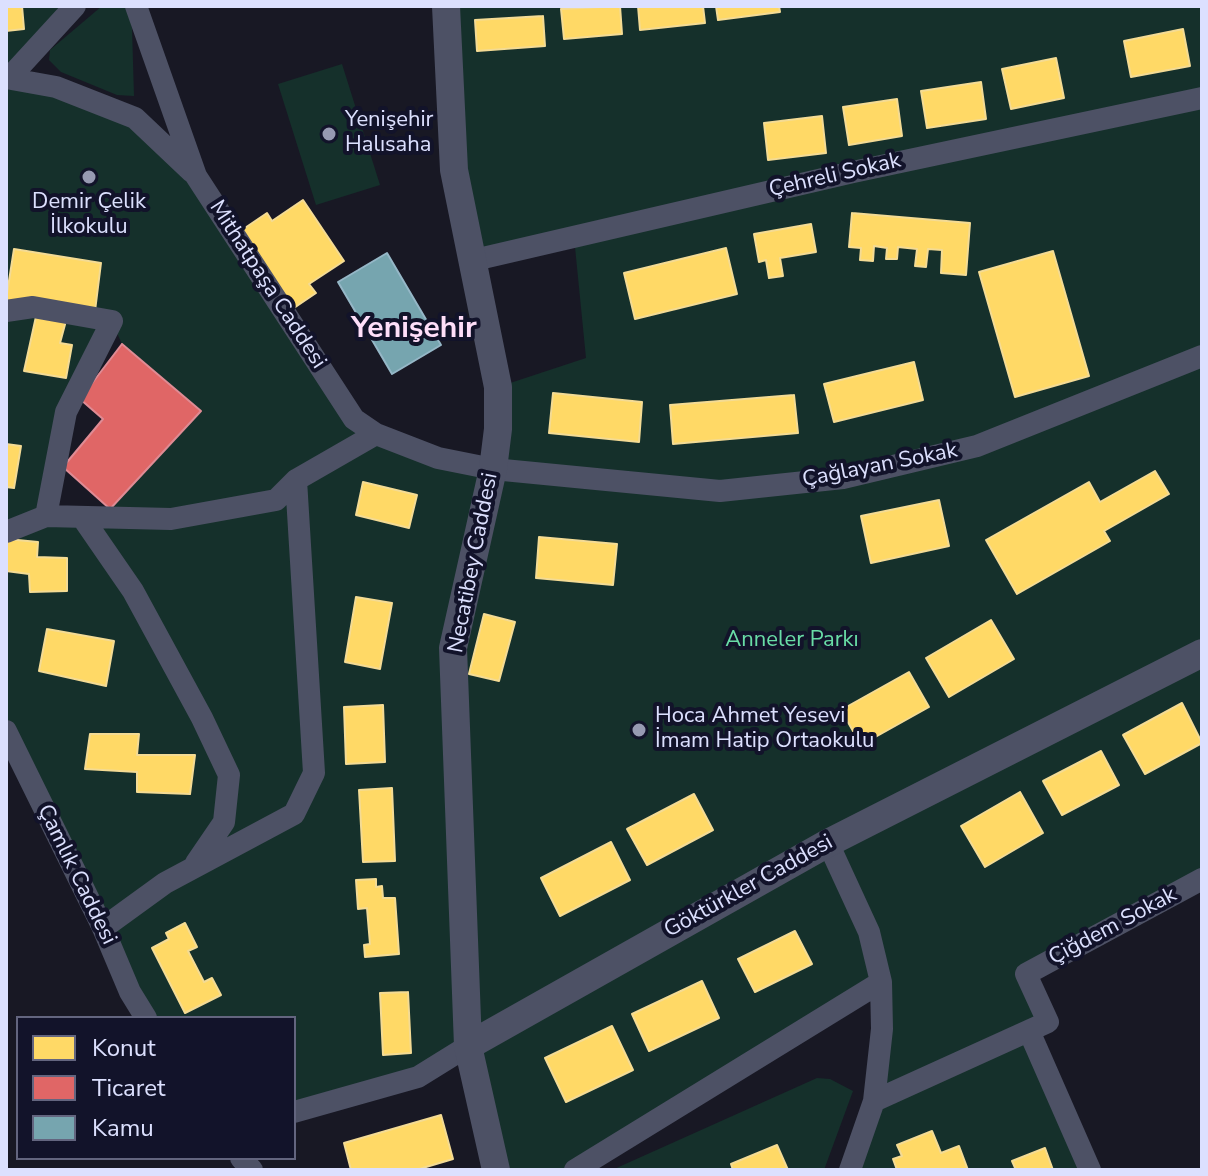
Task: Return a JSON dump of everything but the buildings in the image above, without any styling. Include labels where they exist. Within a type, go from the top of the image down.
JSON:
[{"type":"street","points":[[8,78],[75,6]]},
{"type":"street","name":"Mithatpaşa Caddesi","points":[[136,6],[196,176],[354,419],[376,434],[438,458],[493,469]]},
{"type":"street","name":"Necatibey Caddesi","points":[[446,6],[454,170],[470,261],[498,387],[498,429],[493,469],[453,648],[468,1046],[496,1170]]},
{"type":"street","points":[[8,78],[56,87],[135,118],[196,176]]},
{"type":"street","name":"Çehreli Sokak","points":[[470,261],[853,172],[1202,98]]},
{"type":"street","points":[[6,311],[33,307],[112,321],[66,412],[46,516]]},
{"type":"street","name":"Çağlayan Sokak","points":[[493,469],[720,491],[843,478],[977,446],[1202,356]]},
{"type":"street","points":[[6,532],[46,516],[171,519],[276,500],[296,480],[376,434]]},
{"type":"street","points":[[165,883],[294,814],[314,773],[296,480]]},
{"type":"street","points":[[82,517],[133,591],[202,718],[229,775],[224,822],[200,860],[103,928]]},
{"type":"street","name":"Göktürkler Caddesi","points":[[296,1111],[418,1077],[828,843],[1202,653]]},
{"type":"street","name":"Çamlık Caddesi","points":[[6,731],[103,928],[130,992],[145,1016]]},
{"type":"street","points":[[828,843],[869,932],[881,982],[882,1029],[874,1101],[850,1170]]},
{"type":"street","name":"Çiğdem Sokak","points":[[1029,1031],[1048,1022],[1026,974],[1202,879]]},
{"type":"street","points":[[575,1170],[881,982]]},
{"type":"street","points":[[874,1101],[1029,1031],[1090,1170]]},
{"type":"green space","name":"Anneler Parkı","points":[[6,6],[75,6],[11,76],[135,118],[196,176],[354,419],[493,469],[498,387],[586,358],[574,237],[470,261],[446,6],[1202,6],[1202,879],[1026,974],[1048,1022],[1029,1031],[1090,1170],[850,1170],[874,1101],[881,983],[575,1170],[496,1170],[468,1047],[296,1111],[296,1016],[145,1016],[6,731]],"holes":[[[112,322],[122,344],[200,411],[110,509],[46,515],[66,412]]]},
{"type":"green space","points":[[102,6],[127,6],[132,28],[134,96],[117,95],[61,72],[49,60],[50,50]]},
{"type":"green space","name":"Yenişehir Halısaha","points":[[342,64],[380,185],[316,205],[278,84]]},
{"type":"green space","points":[[817,1078],[830,1079],[853,1091],[824,1170],[612,1170]]},
{"type":"place","name":"Yenişehir Halısaha","points":[[329,134]]},
{"type":"place","name":"Demir Çelik İlkokulu","points":[[89,177]]},
{"type":"place","name":"Hoca Ahmet Yesevi İmam Hatip Ortaokulu","points":[[639,730]]},
{"type":"district","name":"Yenişehir","points":[[414,330]]}]
